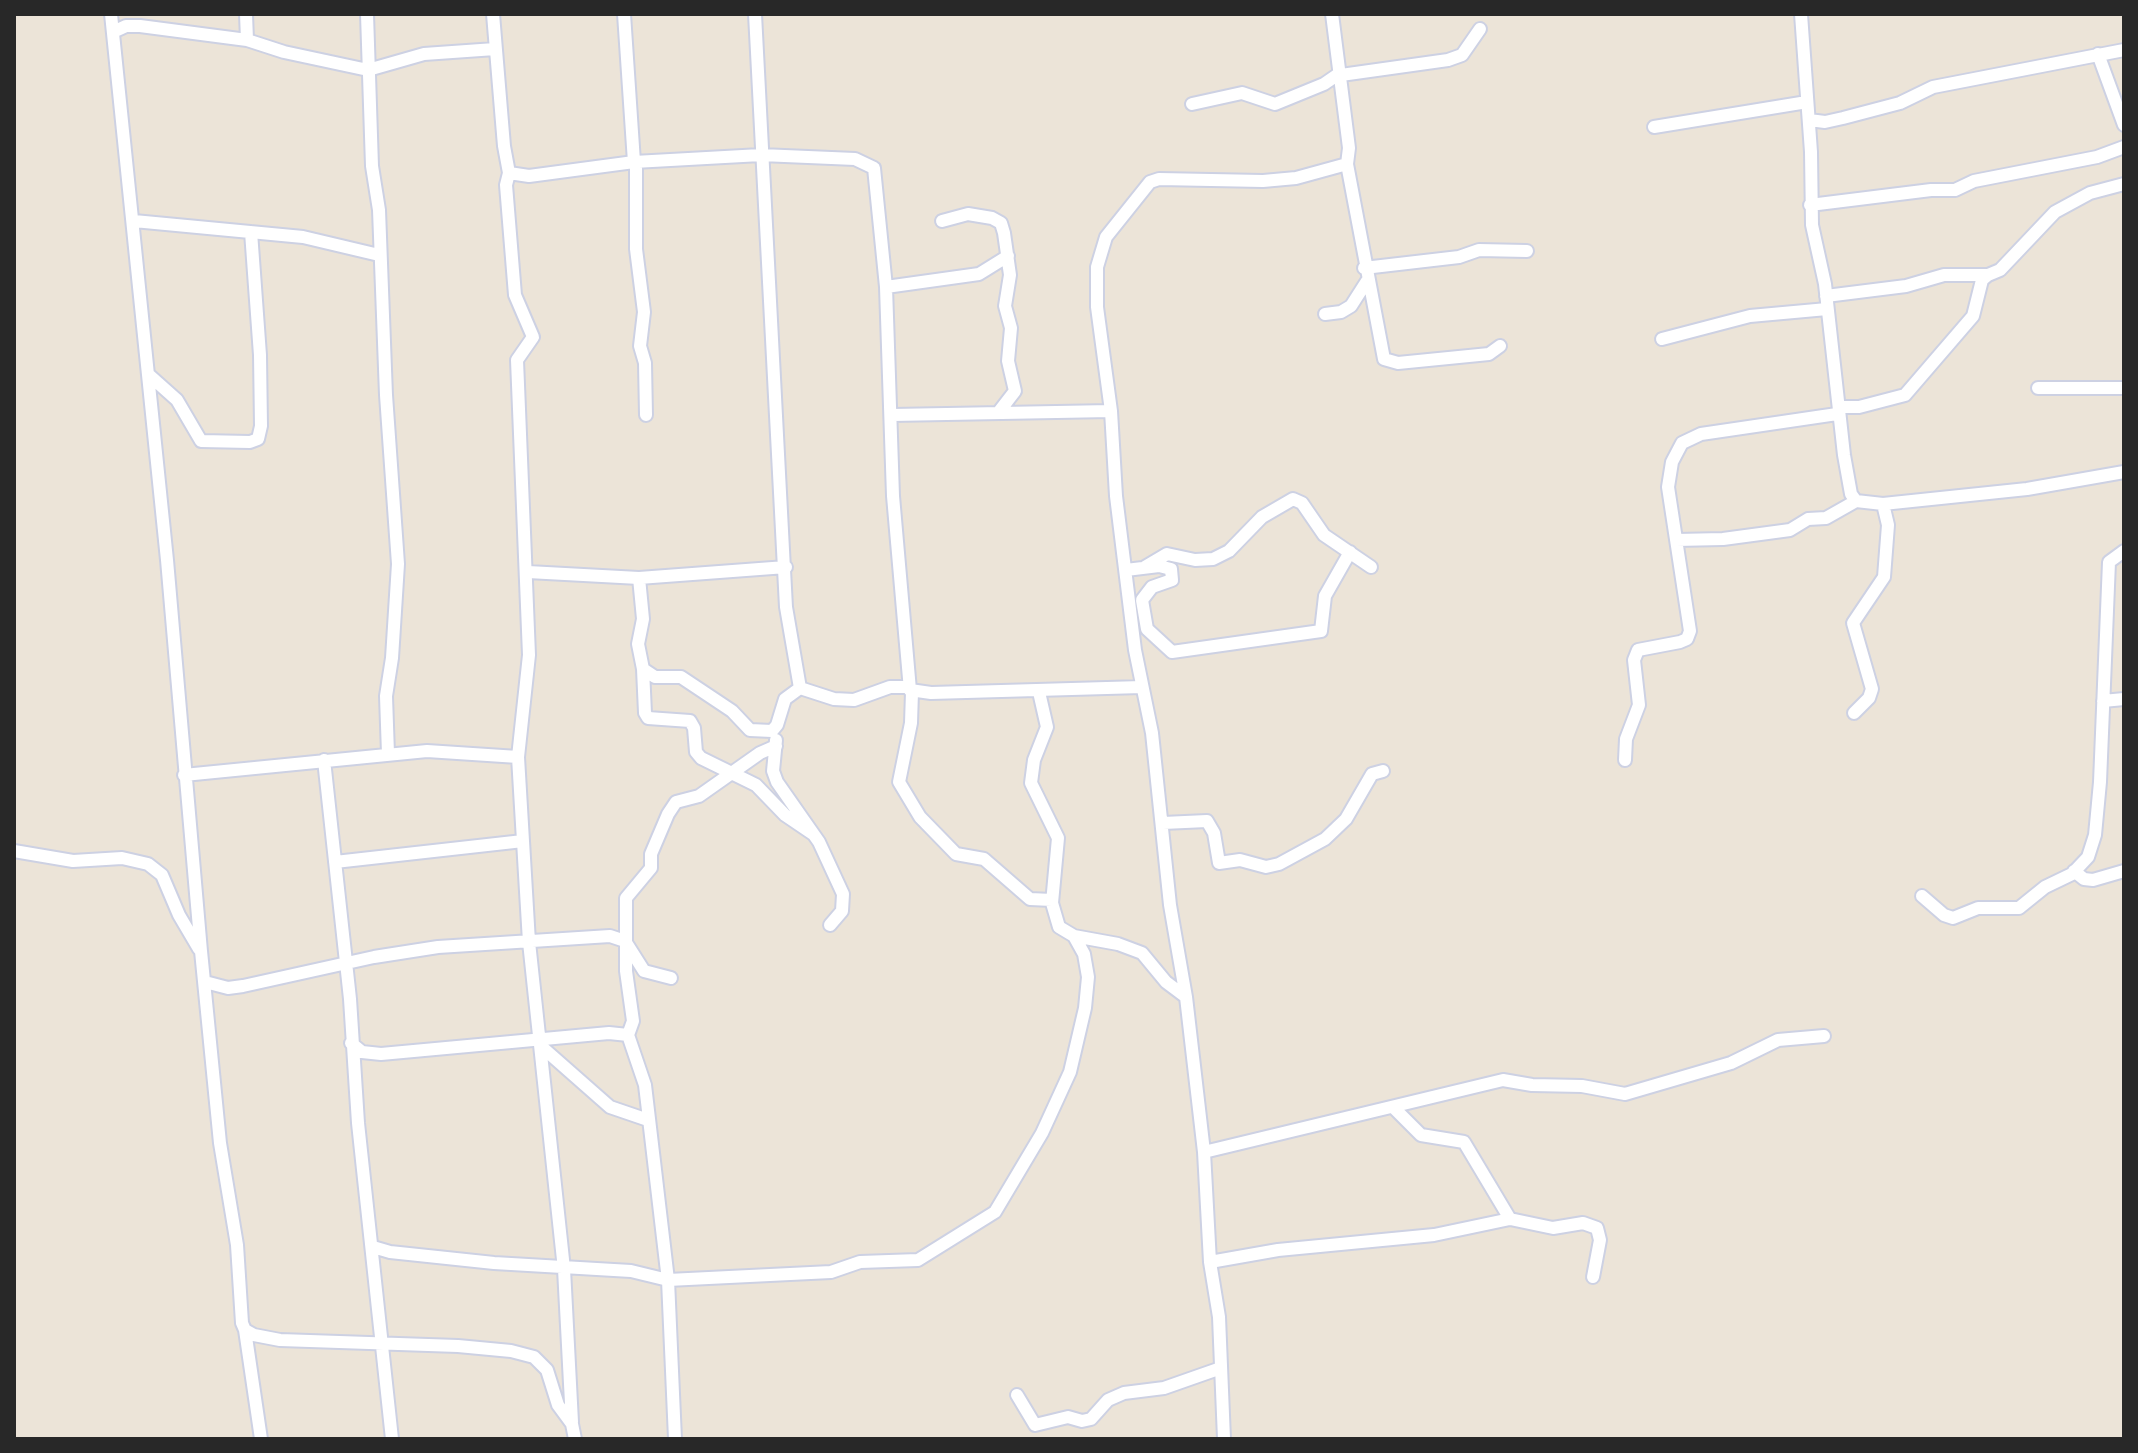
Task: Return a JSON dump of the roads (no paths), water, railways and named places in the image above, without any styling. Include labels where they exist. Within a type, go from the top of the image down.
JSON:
[{"type":"street","points":[[111,14],[149,375],[220,1143],[237,1245],[242,1323],[261,1439]]},
{"type":"street","points":[[131,26],[138,14]]},
{"type":"street","points":[[246,14],[247,40]]},
{"type":"street","points":[[367,14],[372,166],[379,210],[379,255],[398,564],[392,658],[386,696],[388,754]]},
{"type":"street","points":[[493,14],[509,173],[506,185],[515,295],[533,337],[517,360],[529,655],[518,757],[529,942],[564,1269],[575,1439]]},
{"type":"street","points":[[624,14],[635,162],[636,249],[643,301],[640,346],[645,363],[646,415]]},
{"type":"street","points":[[755,14],[786,607],[800,688]]},
{"type":"street","points":[[1332,14],[1349,148],[1347,164],[1384,359],[1398,363],[1489,354],[1500,346]]},
{"type":"street","points":[[1801,14],[1809,120],[1810,205],[1827,302],[1838,410],[1851,494],[1856,501]]},
{"type":"street","points":[[113,32],[131,26],[247,40],[284,52],[368,70],[424,54],[495,49]]},
{"type":"street","points":[[1192,104],[1242,93],[1275,104],[1340,74],[1448,60],[1462,55],[1480,29]]},
{"type":"street","points":[[1809,120],[1825,122],[1900,103],[1933,87],[2124,50]]},
{"type":"street","points":[[2098,54],[2124,125]]},
{"type":"street","points":[[1654,127],[1807,102]]},
{"type":"street","points":[[1810,205],[1931,190],[1955,190],[1974,181],[2097,157],[2124,147]]},
{"type":"street","points":[[509,173],[529,176],[635,162],[761,155],[855,159],[874,168],[886,287],[893,496],[910,690],[911,723],[899,782],[920,817],[950,850],[964,857],[984,859],[1030,899],[1052,900]]},
{"type":"street","points":[[1224,1439],[1219,1317],[1210,1262],[1204,1152],[1186,997],[1170,905],[1163,823],[1116,496],[1111,411],[1097,307],[1097,267],[1106,237],[1144,188],[1159,179],[1263,181],[1296,178],[1347,164]]},
{"type":"street","points":[[1625,760],[1626,739],[1639,705],[1634,660],[1638,650],[1680,642],[1687,639],[1690,631],[1669,475],[1677,453],[1688,438],[1859,407],[1905,395],[1973,316],[1982,280],[2000,270],[2055,212],[2090,193],[2124,184]]},
{"type":"street","points":[[942,221],[968,214],[992,218],[1001,223],[1010,275],[1005,306],[1011,328],[1008,361],[1015,391],[998,413]]},
{"type":"street","points":[[134,221],[303,237],[379,255]]},
{"type":"street","points":[[149,375],[177,400],[201,441],[211,444],[258,439],[261,426],[260,355],[251,232]]},
{"type":"street","points":[[1366,274],[1459,257],[1479,250],[1527,251]]},
{"type":"street","points":[[886,287],[979,274],[1008,256]]},
{"type":"street","points":[[1325,314],[1341,312],[1351,306],[1366,274]]},
{"type":"street","points":[[1662,339],[1750,316],[1906,286],[1944,275],[1988,275]]},
{"type":"street","points":[[2038,388],[2124,388]]},
{"type":"street","points":[[892,415],[1111,411]]},
{"type":"street","points":[[1676,540],[1723,539],[1790,530],[1808,519],[1826,518],[1856,501],[1883,504],[2027,489],[2124,472]]},
{"type":"street","points":[[1142,569],[1167,554],[1195,560],[1213,559],[1229,551],[1262,517],[1293,499],[1302,503],[1324,535],[1371,567]]},
{"type":"street","points":[[1854,713],[1869,698],[1872,689],[1853,623],[1884,577],[1888,525],[1883,504]]},
{"type":"street","points":[[1922,896],[1944,915],[1953,918],[1978,908],[2019,908],[2045,887],[2074,871],[2088,857],[2095,835],[2109,562],[2124,551]]},
{"type":"street","points":[[1126,570],[1169,566],[1171,569],[1172,580],[1152,587],[1142,600],[1147,629],[1172,652],[1321,631],[1325,596],[1350,552]]},
{"type":"street","points":[[528,572],[639,578],[786,567]]},
{"type":"street","points":[[639,578],[643,619],[638,644],[648,718],[690,721],[694,728],[696,752],[701,758],[734,772],[767,793],[785,815],[813,834]]},
{"type":"street","points":[[643,669],[655,677],[681,677],[732,711],[750,730],[762,733],[772,731],[777,725]]},
{"type":"street","points":[[800,688],[834,699],[854,700],[890,687],[1039,692],[1142,687]]},
{"type":"street","points":[[800,688],[785,699],[777,725],[773,771],[777,782],[813,834],[843,894],[842,911],[830,925]]},
{"type":"street","points":[[1039,692],[1047,727],[1034,760],[1031,783],[1058,838],[1052,900],[1059,927],[1074,936],[1118,944],[1142,953],[1166,982],[1186,997]]},
{"type":"street","points":[[2103,701],[2124,699]]},
{"type":"street","points":[[675,1439],[668,1280],[645,1085],[628,1035],[633,1021],[625,941],[626,898],[651,868],[651,854],[676,802],[699,796],[776,746]]},
{"type":"street","points":[[184,775],[427,751],[518,757]]},
{"type":"street","points":[[324,760],[350,999],[351,1043],[373,1247],[379,1344],[392,1439]]},
{"type":"street","points":[[1163,823],[1207,821],[1214,833],[1219,863],[1240,860],[1266,867],[1279,864],[1325,839],[1346,819],[1372,774],[1383,771]]},
{"type":"street","points":[[335,862],[523,841]]},
{"type":"street","points":[[14,851],[73,861],[122,858],[148,864],[162,875],[179,915],[201,951]]},
{"type":"street","points":[[2074,871],[2084,879],[2093,880],[2124,871]]},
{"type":"street","points":[[205,982],[228,988],[438,947],[610,936],[625,941],[644,971],[671,978]]},
{"type":"street","points":[[373,1247],[390,1252],[564,1269],[631,1271],[668,1280],[831,1272],[860,1262],[909,1263],[937,1250],[995,1212],[1037,1145],[1073,1063],[1088,977],[1084,954],[1074,936]]},
{"type":"street","points":[[351,1043],[362,1052],[381,1054],[542,1045],[609,1033],[628,1035]]},
{"type":"street","points":[[1204,1152],[1395,1109],[1434,1095],[1503,1080],[1532,1085],[1582,1086],[1625,1094],[1731,1063],[1778,1040],[1824,1036]]},
{"type":"street","points":[[542,1045],[610,1107],[648,1120]]},
{"type":"street","points":[[1395,1109],[1421,1135],[1464,1142],[1510,1219]]},
{"type":"street","points":[[1210,1262],[1278,1250],[1434,1235],[1510,1219],[1553,1228],[1583,1223],[1597,1228],[1600,1240],[1593,1277]]},
{"type":"street","points":[[245,1330],[280,1340],[458,1346],[511,1351],[534,1357],[547,1370],[558,1405],[572,1424]]},
{"type":"street","points":[[1017,1395],[1035,1425],[1068,1417],[1082,1421],[1091,1419],[1108,1400],[1124,1393],[1164,1388],[1221,1368]]}]
